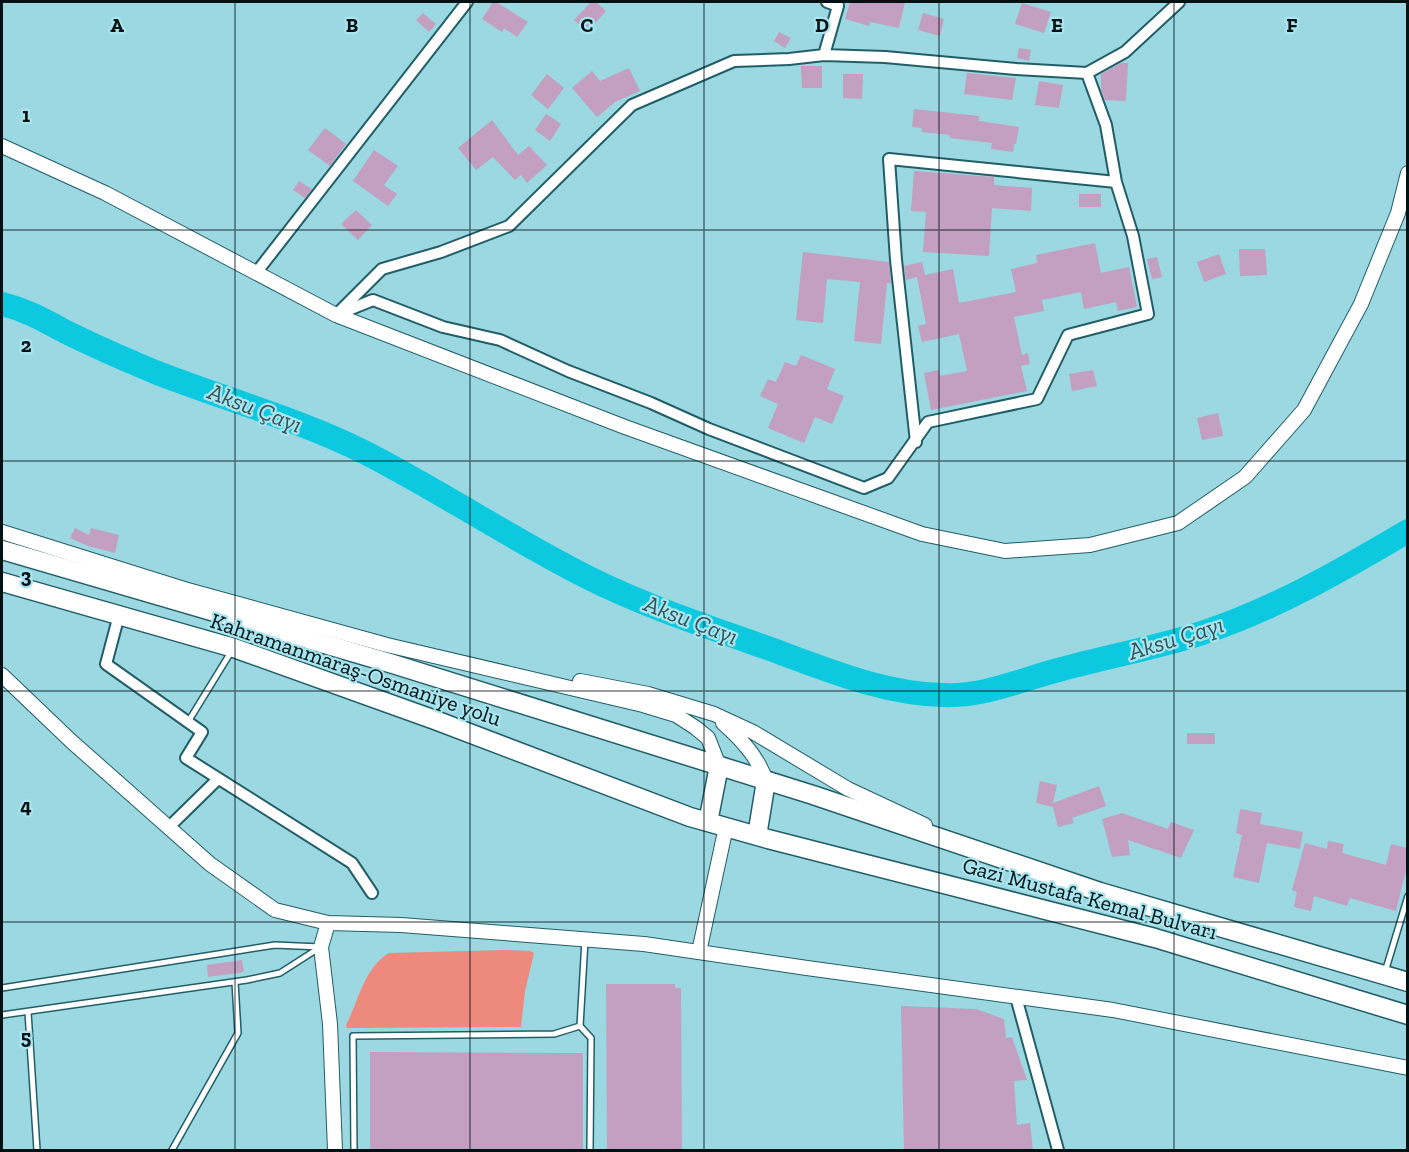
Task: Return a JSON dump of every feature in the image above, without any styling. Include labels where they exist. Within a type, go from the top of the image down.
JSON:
[{"type":"highway","name":"Gazi Mustafa Kemal Bulvarı","points":[[2,550],[393,664],[766,780],[1100,892],[1407,982]]},
{"type":"highway","name":"Kahramanmaraş-Osmaniye yolu","points":[[2,582],[234,648],[435,720],[690,817]]},
{"type":"highway","points":[[708,822],[719,766]]},
{"type":"highway","points":[[762,837],[766,780]]},
{"type":"highway","name":"Gazi Mustafa Kemal Bulvarı","points":[[690,817],[1155,938],[1407,1015]]},
{"type":"street","points":[[256,273],[467,2]]},
{"type":"street","points":[[824,55],[838,6],[827,2]]},
{"type":"street","points":[[336,315],[382,269],[441,252],[508,226],[632,105],[734,61],[824,55],[931,60],[1016,69],[1087,73],[1125,52],[1179,2]]},
{"type":"street","points":[[336,315],[373,300],[443,327],[500,340],[568,371],[710,429],[864,488],[888,478],[916,442],[928,422],[1037,399],[1068,335],[1148,314],[1133,236],[1116,182],[1106,125],[1087,73]]},
{"type":"street","points":[[2,147],[105,193],[336,315],[625,427],[922,534],[1005,551],[1090,545],[1178,523],[1245,477],[1304,410],[1361,304],[1398,213],[1407,174]]},
{"type":"street","points":[[916,442],[896,260],[889,159],[1116,182]]},
{"type":"street","points":[[2,532],[184,589],[387,645],[643,705],[676,715],[708,738],[719,766]]},
{"type":"street","points":[[119,615],[106,664],[202,732],[186,758],[352,863],[372,893]]},
{"type":"street","points":[[417,652],[648,694],[714,714],[753,732],[848,789],[989,856]]},
{"type":"street","points":[[2,675],[71,741],[210,864],[275,910],[328,923],[401,925],[644,944],[1113,1010],[1407,1068]]},
{"type":"street","points":[[714,714],[741,738],[766,780]]},
{"type":"street","points":[[169,827],[218,779]]},
{"type":"street","points":[[699,952],[726,827]]},
{"type":"street","points":[[328,923],[321,947],[330,1024],[334,1150]]},
{"type":"street","points":[[1016,997],[1058,1150]]},
{"type":"lane","points":[[188,723],[234,648]]},
{"type":"lane","points":[[1384,975],[1407,896]]},
{"type":"lane","points":[[585,939],[580,1026],[591,1038],[590,1150]]},
{"type":"lane","points":[[2,988],[275,945],[321,947]]},
{"type":"lane","points":[[2,1015],[235,982],[280,973],[321,947]]},
{"type":"lane","points":[[172,1150],[238,1032],[235,982]]},
{"type":"lane","points":[[28,1012],[38,1150]]},
{"type":"lane","points":[[354,1150],[353,1036],[554,1034],[580,1026]]},
{"type":"shaded area","points":[[505,950],[534,953],[525,991],[521,1027],[347,1028],[346,1025],[367,976],[389,953]]},
{"type":"building","points":[[493,2],[528,22],[517,37],[504,28],[502,32],[482,19]]},
{"type":"building","points":[[591,2],[596,2],[606,11],[587,32],[574,20]]},
{"type":"building","points":[[850,2],[905,2],[899,28],[870,22],[869,26],[845,19]]},
{"type":"building","points":[[1022,3],[1051,12],[1044,33],[1015,24]]},
{"type":"building","points":[[423,13],[436,24],[429,32],[416,20]]},
{"type":"building","points":[[923,13],[944,19],[940,36],[918,30]]},
{"type":"building","points":[[779,32],[791,38],[785,48],[774,41]]},
{"type":"building","points":[[1019,48],[1031,50],[1029,61],[1017,58]]},
{"type":"building","points":[[1121,63],[1128,63],[1126,101],[1105,100],[1101,89],[1101,74]]},
{"type":"building","points":[[801,66],[822,66],[822,88],[802,88]]},
{"type":"building","points":[[629,68],[640,91],[615,102],[597,117],[572,88],[592,71],[600,81]]},
{"type":"building","points":[[967,73],[1016,78],[1012,100],[964,94]]},
{"type":"building","points":[[547,74],[564,88],[548,109],[531,95]]},
{"type":"building","points":[[843,74],[863,74],[862,99],[843,98]]},
{"type":"building","points":[[1039,81],[1063,85],[1059,108],[1035,105]]},
{"type":"building","points":[[914,109],[979,116],[979,121],[1019,127],[1013,152],[991,149],[992,143],[921,132],[922,128],[912,127]]},
{"type":"building","points":[[546,114],[561,124],[550,141],[535,130]]},
{"type":"building","points":[[492,120],[518,155],[529,146],[547,165],[527,183],[521,175],[515,180],[493,157],[476,170],[458,148]]},
{"type":"building","points":[[325,128],[346,144],[330,166],[308,150]]},
{"type":"building","points":[[374,150],[398,166],[384,185],[397,194],[388,206],[353,181]]},
{"type":"building","points":[[914,171],[994,177],[994,185],[1032,188],[1031,211],[992,208],[989,256],[923,252],[926,212],[911,211]]},
{"type":"building","points":[[299,181],[312,189],[305,198],[293,190]]},
{"type":"building","points":[[1079,194],[1101,194],[1101,207],[1079,207]]},
{"type":"building","points":[[356,210],[372,225],[358,240],[341,224]]},
{"type":"building","points":[[1095,243],[1101,273],[1129,267],[1137,307],[1118,311],[1116,302],[1084,309],[1081,292],[1042,300],[1044,311],[1014,317],[1022,355],[1028,353],[1030,364],[1021,366],[1027,391],[931,410],[924,373],[939,370],[940,376],[967,371],[959,334],[922,342],[918,326],[926,324],[917,277],[906,280],[904,266],[922,262],[925,275],[953,269],[959,303],[1016,292],[1011,269],[1037,263],[1036,255]]},
{"type":"building","points":[[1239,249],[1265,249],[1267,275],[1240,276]]},
{"type":"building","points":[[803,252],[889,262],[891,283],[887,283],[881,344],[854,341],[860,282],[827,279],[823,323],[796,320]]},
{"type":"building","points":[[1219,254],[1226,274],[1204,282],[1197,262]]},
{"type":"building","points":[[1157,257],[1162,277],[1152,279],[1147,259]]},
{"type":"building","points":[[801,355],[835,369],[827,389],[844,396],[832,424],[815,417],[804,443],[768,428],[778,404],[760,396],[768,379],[776,382],[785,362],[796,366]]},
{"type":"building","points":[[1093,370],[1097,386],[1072,391],[1069,374]]},
{"type":"building","points":[[1218,413],[1223,436],[1202,440],[1197,418]]},
{"type":"building","points":[[75,528],[89,535],[91,528],[119,535],[115,553],[88,546],[70,538]]},
{"type":"building","points":[[1187,733],[1215,733],[1215,744],[1187,744]]},
{"type":"building","points":[[1040,781],[1057,785],[1053,803],[1099,786],[1106,806],[1072,818],[1074,823],[1058,827],[1052,804],[1052,807],[1036,803]]},
{"type":"building","points":[[1240,809],[1262,813],[1260,824],[1303,832],[1300,849],[1267,843],[1259,883],[1233,877],[1242,835],[1236,833]]},
{"type":"building","points":[[1122,813],[1168,829],[1171,822],[1194,830],[1181,858],[1128,840],[1130,855],[1112,857],[1102,819]]},
{"type":"building","points":[[1328,841],[1344,844],[1342,853],[1386,865],[1391,844],[1407,848],[1407,866],[1396,911],[1350,898],[1347,906],[1314,896],[1311,911],[1294,907],[1297,892],[1292,890],[1305,843],[1327,849]]},
{"type":"building","points":[[242,960],[244,972],[208,977],[207,965]]},
{"type":"building","points":[[606,984],[675,984],[675,988],[681,988],[682,1150],[607,1150]]},
{"type":"building","points":[[901,1006],[976,1009],[1004,1019],[1006,1038],[1012,1037],[1027,1080],[1014,1081],[1017,1125],[1030,1123],[1033,1150],[904,1150]]},
{"type":"building","points":[[370,1052],[583,1053],[583,1150],[370,1150]]},
{"type":"waterway","name":"Aksu Çayı","points":[[2,304],[34,315],[87,342],[155,372],[337,439],[419,482],[560,563],[636,599],[840,674],[901,691],[943,695],[974,693],[1202,633],[1282,600],[1408,531]]}]
